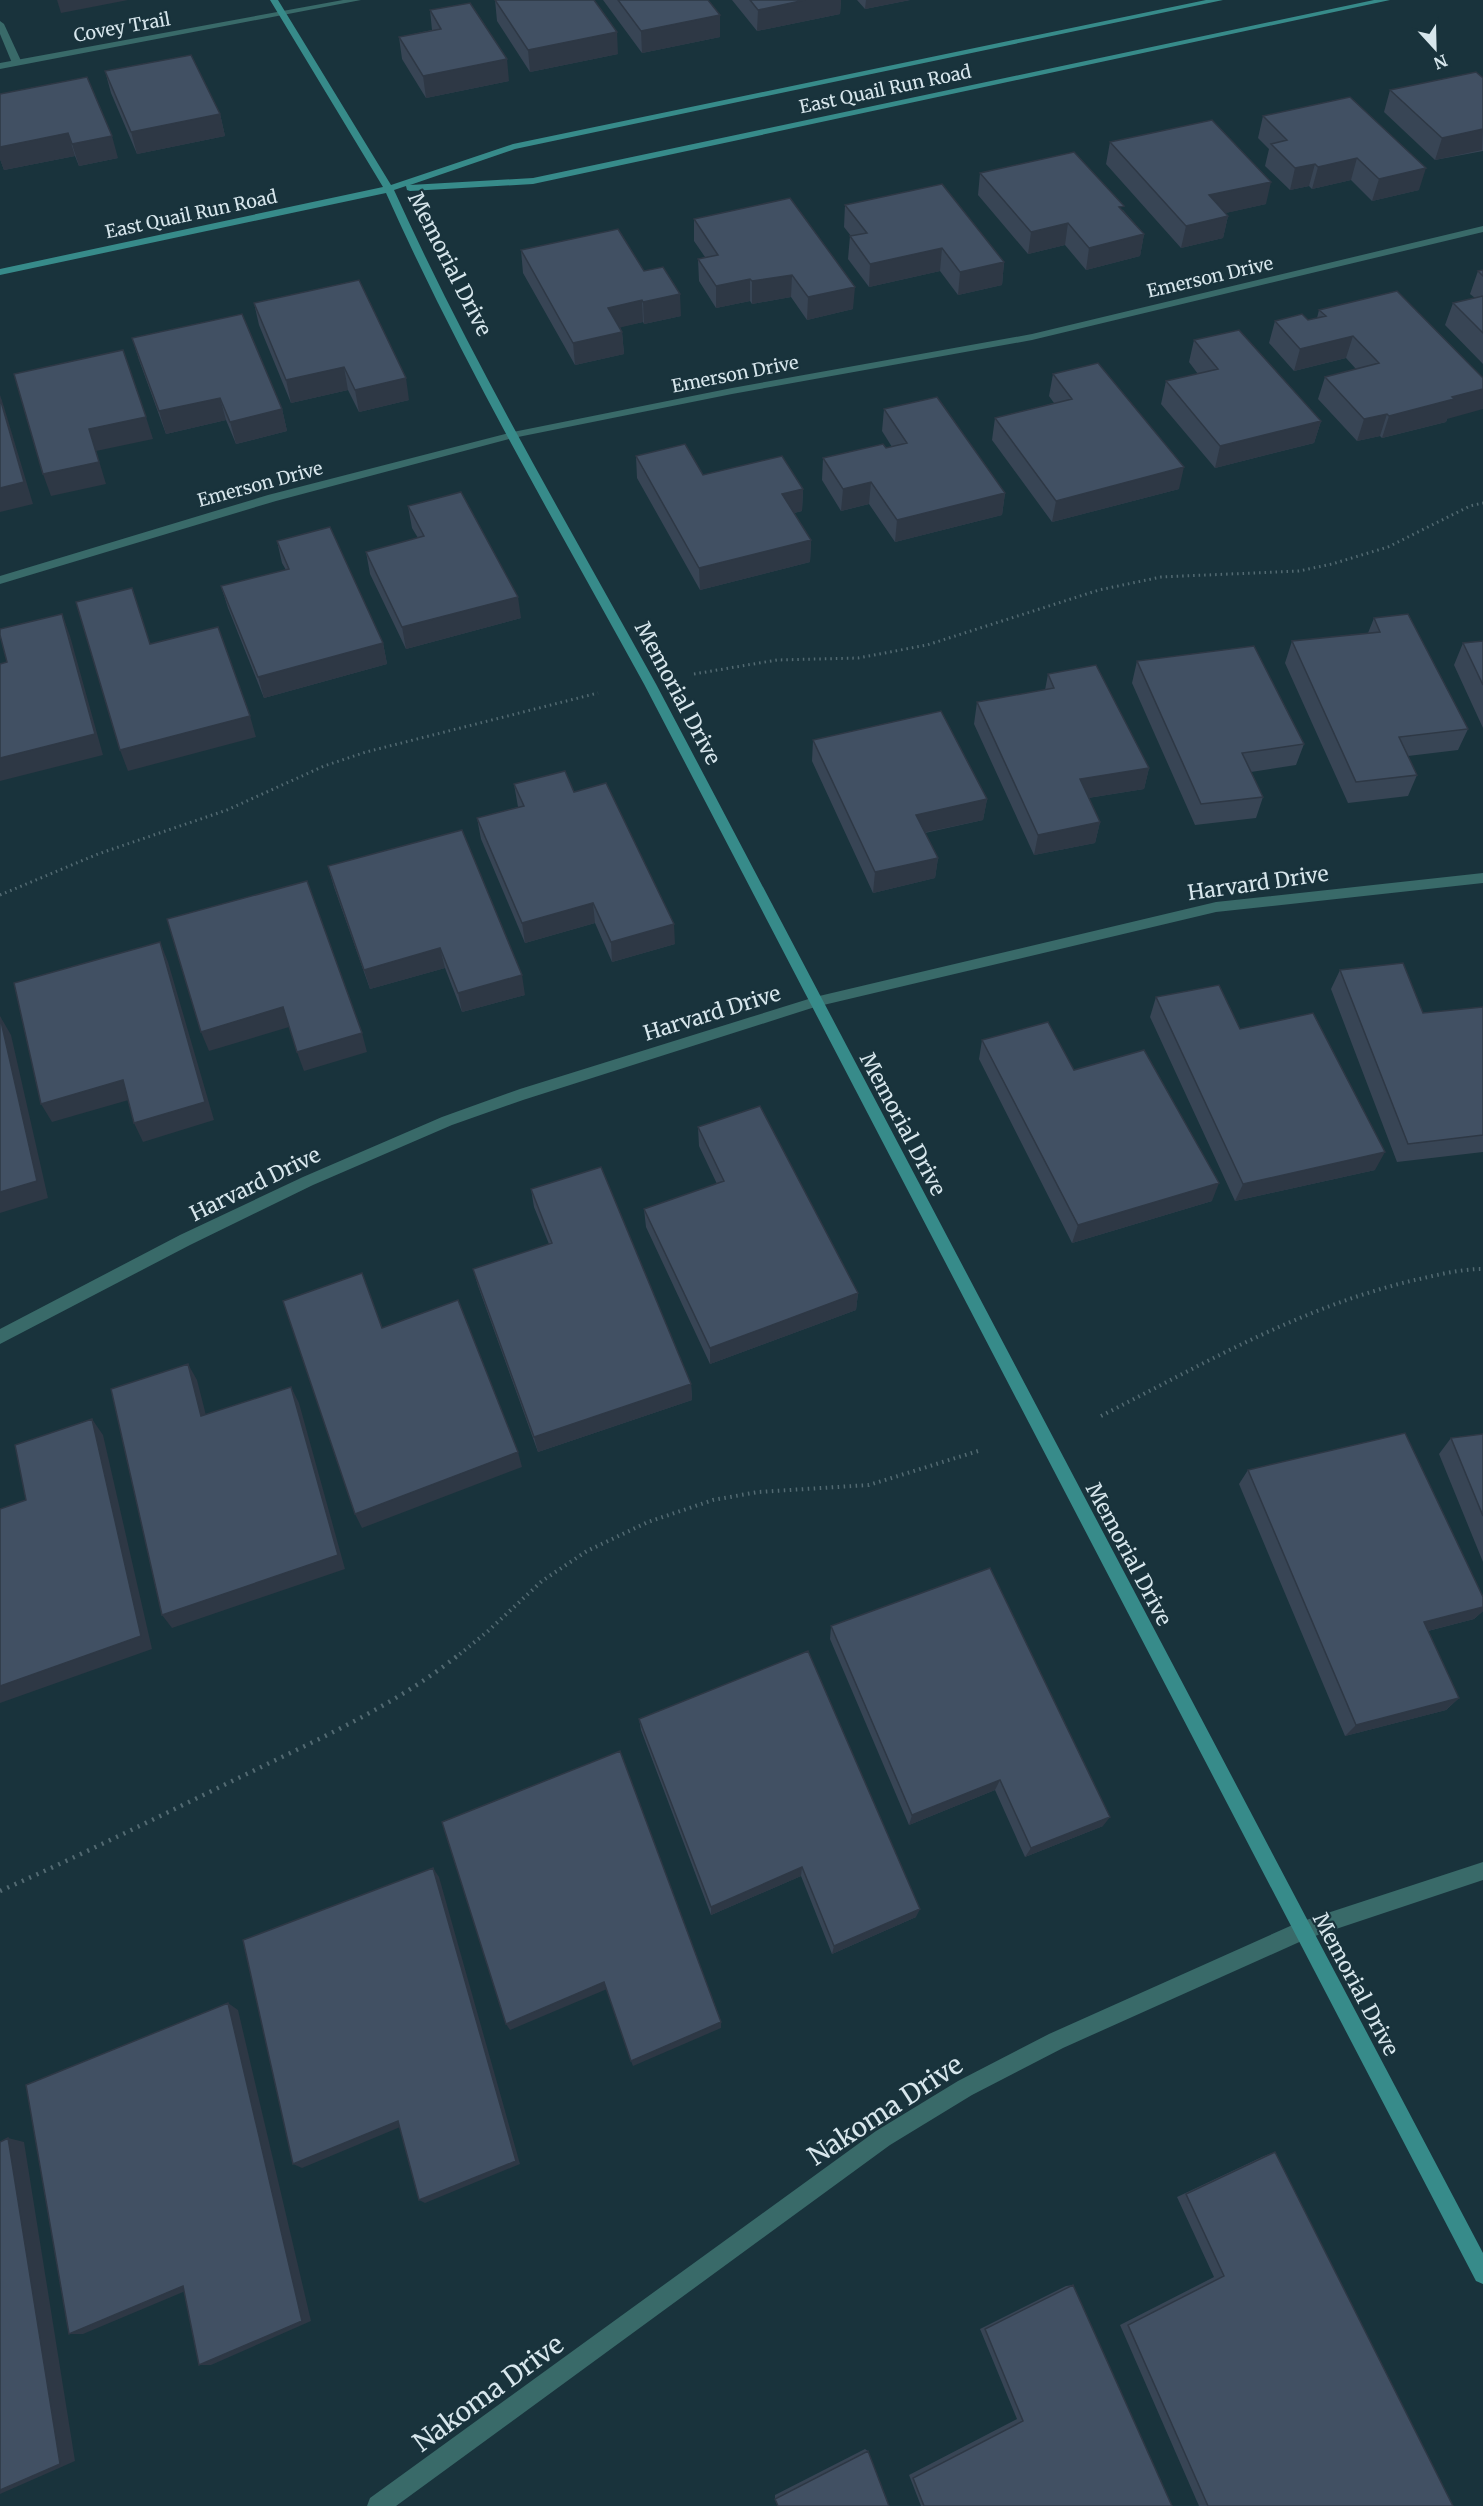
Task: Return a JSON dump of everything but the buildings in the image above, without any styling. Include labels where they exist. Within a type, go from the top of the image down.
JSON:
[{"type":"street","name":"Memorial Drive","points":[[274,0],[388,189],[415,247],[513,435],[650,684],[1483,2274]]},
{"type":"street","name":"Covey Trail","points":[[0,66],[357,0]]},
{"type":"street","name":"East Quail Run Road","points":[[0,272],[388,189],[513,147],[1219,0]]},
{"type":"street","name":"East Quail Run Road","points":[[388,189],[533,181],[1386,0]]},
{"type":"street","points":[[0,24],[17,63]]},
{"type":"street","name":"Emerson Drive","points":[[0,580],[261,501],[513,435],[732,391],[1032,337],[1483,229]]},
{"type":"street","name":"Harvard Drive","points":[[0,1337],[185,1240],[308,1181],[447,1121],[520,1095],[815,1002],[1216,907],[1483,878]]},
{"type":"street","name":"Nakoma Drive","points":[[378,2506],[883,2138],[965,2088],[1056,2041],[1304,1930],[1483,1871]]},
{"type":"path","points":[[694,674],[777,660],[858,658],[927,645],[1099,590],[1161,577],[1299,571],[1332,564],[1388,547],[1470,506],[1483,504]]},
{"type":"path","points":[[0,895],[98,854],[226,810],[324,766],[366,752],[598,693]]},
{"type":"path","points":[[1101,1416],[1239,1346],[1326,1308],[1395,1283],[1483,1269]]},
{"type":"path","points":[[0,1891],[81,1856],[290,1753],[387,1702],[442,1668],[487,1632],[542,1581],[587,1551],[648,1522],[713,1500],[758,1492],[869,1485],[978,1451]]}]
